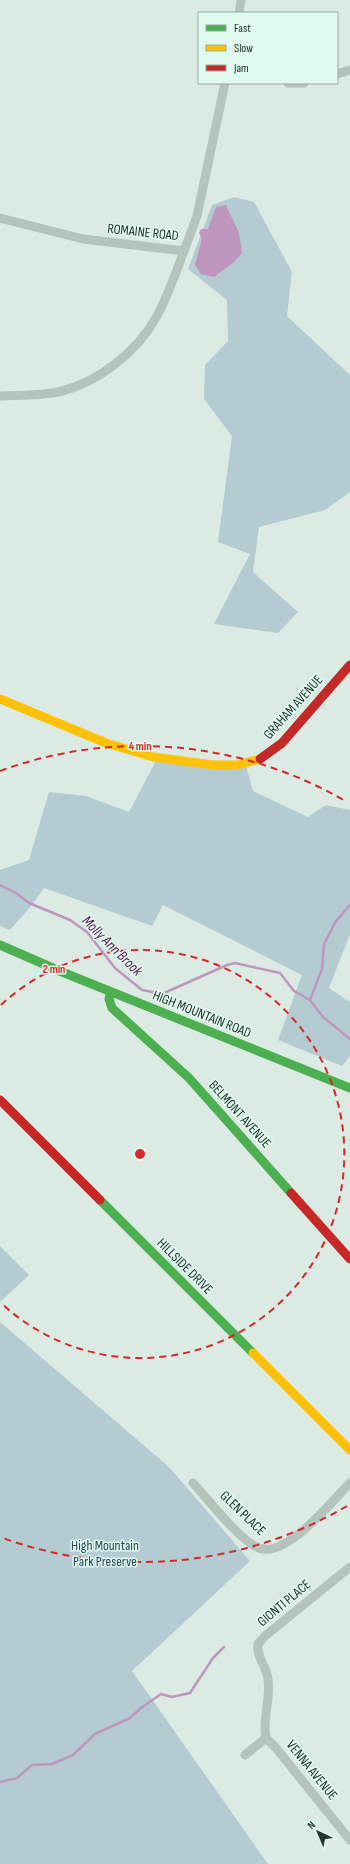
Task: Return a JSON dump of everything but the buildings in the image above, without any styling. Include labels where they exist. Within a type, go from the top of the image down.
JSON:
[{"type":"street","points":[[239,12],[241,0]]},
{"type":"street","points":[[338,74],[350,70]]},
{"type":"street","name":"ROMAINE ROAD","points":[[0,218],[83,239],[184,251],[197,216],[225,84]]},
{"type":"street","points":[[0,396],[59,392],[92,379],[115,363],[149,329],[157,316],[184,251]]},
{"type":"street","name":"GRAHAM AVENUE","points":[[0,699],[106,743],[153,757],[213,765],[237,765],[247,764],[264,757],[282,744],[350,665]]},
{"type":"street","name":"HIGH MOUNTAIN ROAD","points":[[0,945],[111,992],[350,1088]]},
{"type":"street","name":"BELMONT AVENUE","points":[[111,992],[109,999],[112,1008],[189,1078],[350,1259]]},
{"type":"street","name":"HILLSIDE DRIVE","points":[[0,1100],[350,1450]]},
{"type":"street","name":"GLEN PLACE","points":[[194,1483],[235,1529],[253,1544],[263,1549],[280,1546],[297,1536],[350,1483]]},
{"type":"street","name":"GIONTI PLACE","points":[[266,1738],[264,1726],[269,1700],[268,1678],[266,1668],[259,1655],[258,1644],[265,1636],[350,1567]]},
{"type":"street","points":[[245,1755],[266,1738]]},
{"type":"street","name":"VENNA AVENUE","points":[[266,1738],[276,1748],[350,1840]]},
{"type":"green space","points":[[234,197],[254,202],[292,272],[287,316],[350,375],[350,492],[325,510],[259,527],[253,572],[298,612],[278,633],[214,624],[250,554],[218,542],[232,436],[204,399],[205,365],[228,341],[227,300],[188,269],[212,205]]},
{"type":"green space","points":[[159,755],[246,766],[253,791],[308,817],[326,805],[350,810],[350,934],[329,988],[350,1002],[350,1056],[342,1066],[278,1040],[302,975],[163,905],[152,926],[44,888],[31,906],[10,930],[0,926],[0,870],[29,860],[49,792],[86,796],[129,812]]},
{"type":"green space","points":[[0,1246],[29,1275],[0,1302]]},
{"type":"green space","name":"High Mountain Park Preserve","points":[[0,1322],[169,1467],[250,1561],[132,1671],[268,1864],[0,1864]]},
{"type":"shaded area","points":[[226,205],[239,233],[242,253],[234,262],[214,277],[201,274],[195,265],[202,238],[199,233],[201,229],[208,229],[216,207]]},
{"type":"waterway","name":"Molly Ann Brook","points":[[0,885],[16,893],[29,903],[70,920],[87,932],[115,968],[142,990],[162,994],[227,965],[235,963],[280,973],[294,991],[310,1000],[323,1017],[350,1039]]},
{"type":"waterway","points":[[310,1000],[322,969],[324,944],[336,921],[350,905]]},
{"type":"waterway","points":[[0,1782],[17,1778],[32,1765],[52,1764],[73,1755],[95,1734],[130,1718],[161,1694],[172,1697],[190,1693],[213,1658],[224,1647]]},
{"type":"traffic: fast","points":[[0,945],[62,972],[350,1088]]},
{"type":"traffic: fast","points":[[111,992],[109,999],[112,1008],[189,1078],[291,1193]]},
{"type":"traffic: fast","points":[[100,1200],[253,1353]]},
{"type":"traffic: slow","points":[[0,699],[106,743],[153,757],[213,765],[237,765],[260,759]]},
{"type":"traffic: slow","points":[[253,1353],[350,1450]]},
{"type":"traffic: jam","points":[[260,759],[282,743],[350,665]]},
{"type":"traffic: jam","points":[[0,1100],[100,1200]]},
{"type":"traffic: jam","points":[[291,1193],[350,1259]]}]
